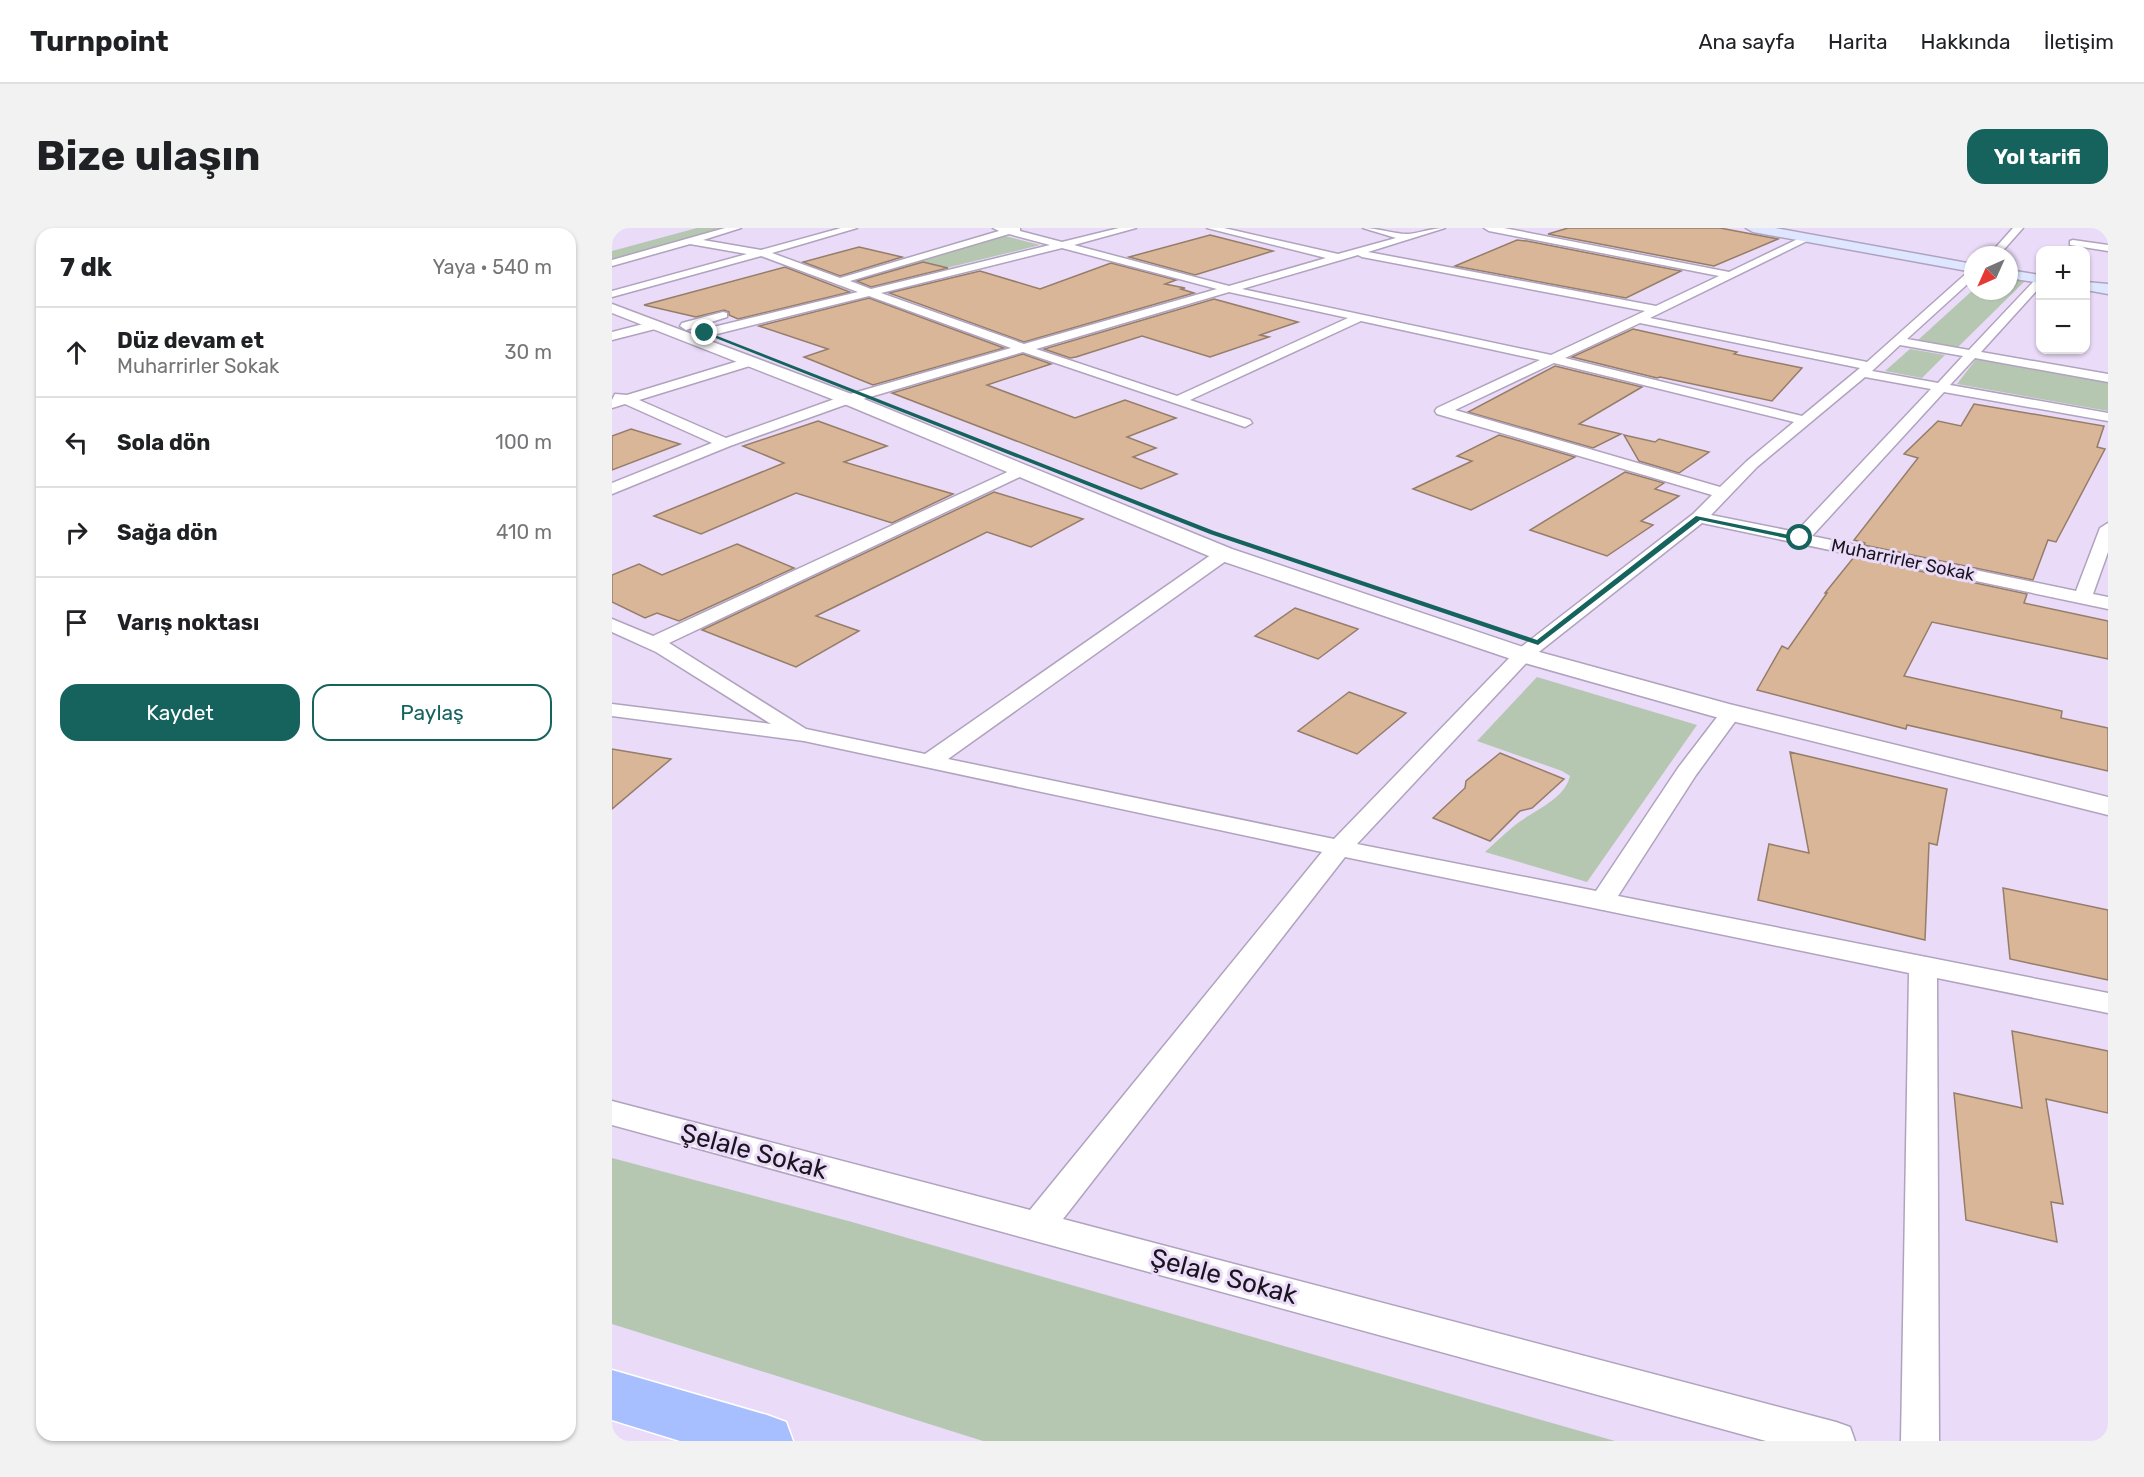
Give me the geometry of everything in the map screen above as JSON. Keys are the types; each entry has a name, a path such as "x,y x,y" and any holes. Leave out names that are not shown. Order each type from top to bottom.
{"highway":[{"path":"612,1395 767,1441"}],"main road":[{"path":"1753,228 1811,231 1964,259"},
{"path":"1811,231 1964,266"},
{"path":"2018,269 2036,272"},
{"path":"2018,276 2036,279"},
{"path":"2090,280 2108,282"},
{"path":"2090,287 2108,289"}],"street":[{"path":"612,263 736,228"},
{"path":"612,296 852,228"},
{"path":"817,288 1003,230 1022,228"},
{"path":"696,329 871,292 1131,228"},
{"path":"1212,228 1339,258"},
{"path":"1368,228 1408,238"},
{"path":"612,489 725,443 855,397 1440,228"},
{"path":"1489,228 1730,275"},
{"path":"2002,246 2018,228"},
{"path":"1003,230 1229,289 1552,359 1805,421"},
{"path":"1723,493 1442,411 1730,275 1811,231"},
{"path":"690,241 762,253 1025,349 1245,423"},
{"path":"2073,243 2108,248"},
{"path":"1357,253 1657,310"},
{"path":"1038,1226 1339,848 1530,649 1699,518 1752,464 1865,370 1964,281"},
{"path":"1800,538 2036,284"},
{"path":"612,296 855,397 1021,471 1224,554 1731,712 2108,806"},
{"path":"612,308 749,362 855,397 1212,533 1530,649 2108,786"},
{"path":"696,329 730,313"},
{"path":"1178,400 1360,317"},
{"path":"1639,319 1939,388 2108,417"},
{"path":"612,336 655,325"},
{"path":"1896,341 2108,378"},
{"path":"619,402 749,362"},
{"path":"612,394 619,402 725,443"},
{"path":"654,643 1021,471"},
{"name":"Muharrirler Sokak","path":"1699,518 2108,603"},
{"path":"2083,598 2108,528"},
{"path":"931,760 1224,554"},
{"path":"612,625 654,643 804,735"},
{"path":"612,710 804,735 1339,848 2108,1003"},
{"path":"1602,901 1686,773 1731,712"},
{"path":"1920,1441 1923,966"},
{"name":"Şelale Sokak","path":"612,1113 1836,1441"}],"green space":[{"path":"697,228 730,228 612,262 612,251"},
{"path":"1005,236 1040,245 869,287 851,280"},
{"path":"2018,280 2025,281 2018,288"},
{"path":"1964,298 1964,300 2006,300 1958,347 1918,340"},
{"path":"1910,349 1945,355 1922,378 1885,371"},
{"path":"1977,358 2108,381 2108,411 1957,384"},
{"path":"1537,677 1697,725 1587,882 1485,852 1514,826 1554,799 1567,784 1570,776 1562,771 1477,741"},
{"path":"612,1158 852,1222 1615,1441 983,1441 612,1324"}],"building":[{"path":"1568,228 1720,228 1778,239 1714,266 1548,234"},
{"path":"1210,235 1273,251 1195,275 1129,257"},
{"path":"1517,240 1681,271 1626,298 1455,266"},
{"path":"859,247 902,257 840,276 803,262"},
{"path":"923,262 948,268 871,287 857,281"},
{"path":"1111,263 1176,280 1165,284 1185,288 1181,289 1194,293 1024,342 889,293 980,271 1040,289"},
{"path":"785,267 850,292 738,319 724,310 696,317 644,305"},
{"path":"869,298 1004,348 873,385 804,357 828,349 759,326"},
{"path":"1214,299 1298,322 1260,335 1269,337 1210,357 1142,336 1070,358 1044,349"},
{"path":"1633,329 1802,368 1772,401 1657,378 1572,357"},
{"path":"1023,354 1051,364 987,385 1075,418 1125,400 1176,418 1127,437 1156,448 1133,457 1177,474 1141,489 892,393"},
{"path":"1555,366 1642,387 1579,424 1621,434 1593,448 1468,412"},
{"path":"1974,404 2104,426 2097,447 2105,449 2056,542 2048,540 2033,580 1864,545 1865,543 1854,540 1918,458 1904,454 1938,421 1961,426"},
{"path":"818,421 887,446 844,462 953,494 892,523 796,493 701,534 654,516 784,463 743,446"},
{"path":"631,429 680,444 612,470 612,436"},
{"path":"1499,435 1575,457 1471,510 1413,489 1472,461 1457,456"},
{"path":"1624,435 1655,442 1659,439 1709,452 1679,473 1639,461"},
{"path":"1625,472 1664,483 1655,489 1679,496 1641,521 1653,525 1607,556 1530,530"},
{"path":"994,492 1083,519 1031,547 987,532 816,616 859,631 796,667 702,630"},
{"path":"737,544 794,568 679,621 657,613 645,618 612,602 612,575 639,564 662,575"},
{"path":"1854,557 2027,594 2024,603 2108,621 2108,659 1932,622 1904,676 2062,711 2061,718 2108,728 2108,771 1907,725 1906,729 1757,690 1782,646 1788,649 1827,593 1825,593"},
{"path":"1295,608 1358,629 1318,659 1255,636"},
{"path":"1349,692 1406,713 1357,754 1298,731"},
{"path":"612,749 671,759 612,809"},
{"path":"1790,752 1947,789 1937,845 1929,843 1925,940 1758,900 1769,844 1809,853"},
{"path":"1500,753 1564,779 1532,808 1520,811 1490,841 1433,818 1465,788 1466,781"},
{"path":"2003,888 2108,910 2108,980 2010,959"},
{"path":"2012,1031 2108,1051 2108,1113 2046,1099 2063,1204 2051,1202 2057,1242 1966,1220 1954,1093 2022,1108"}],"route":[{"path":"705,333 1212,533 1538,643 1699,518 1800,538"}]}
